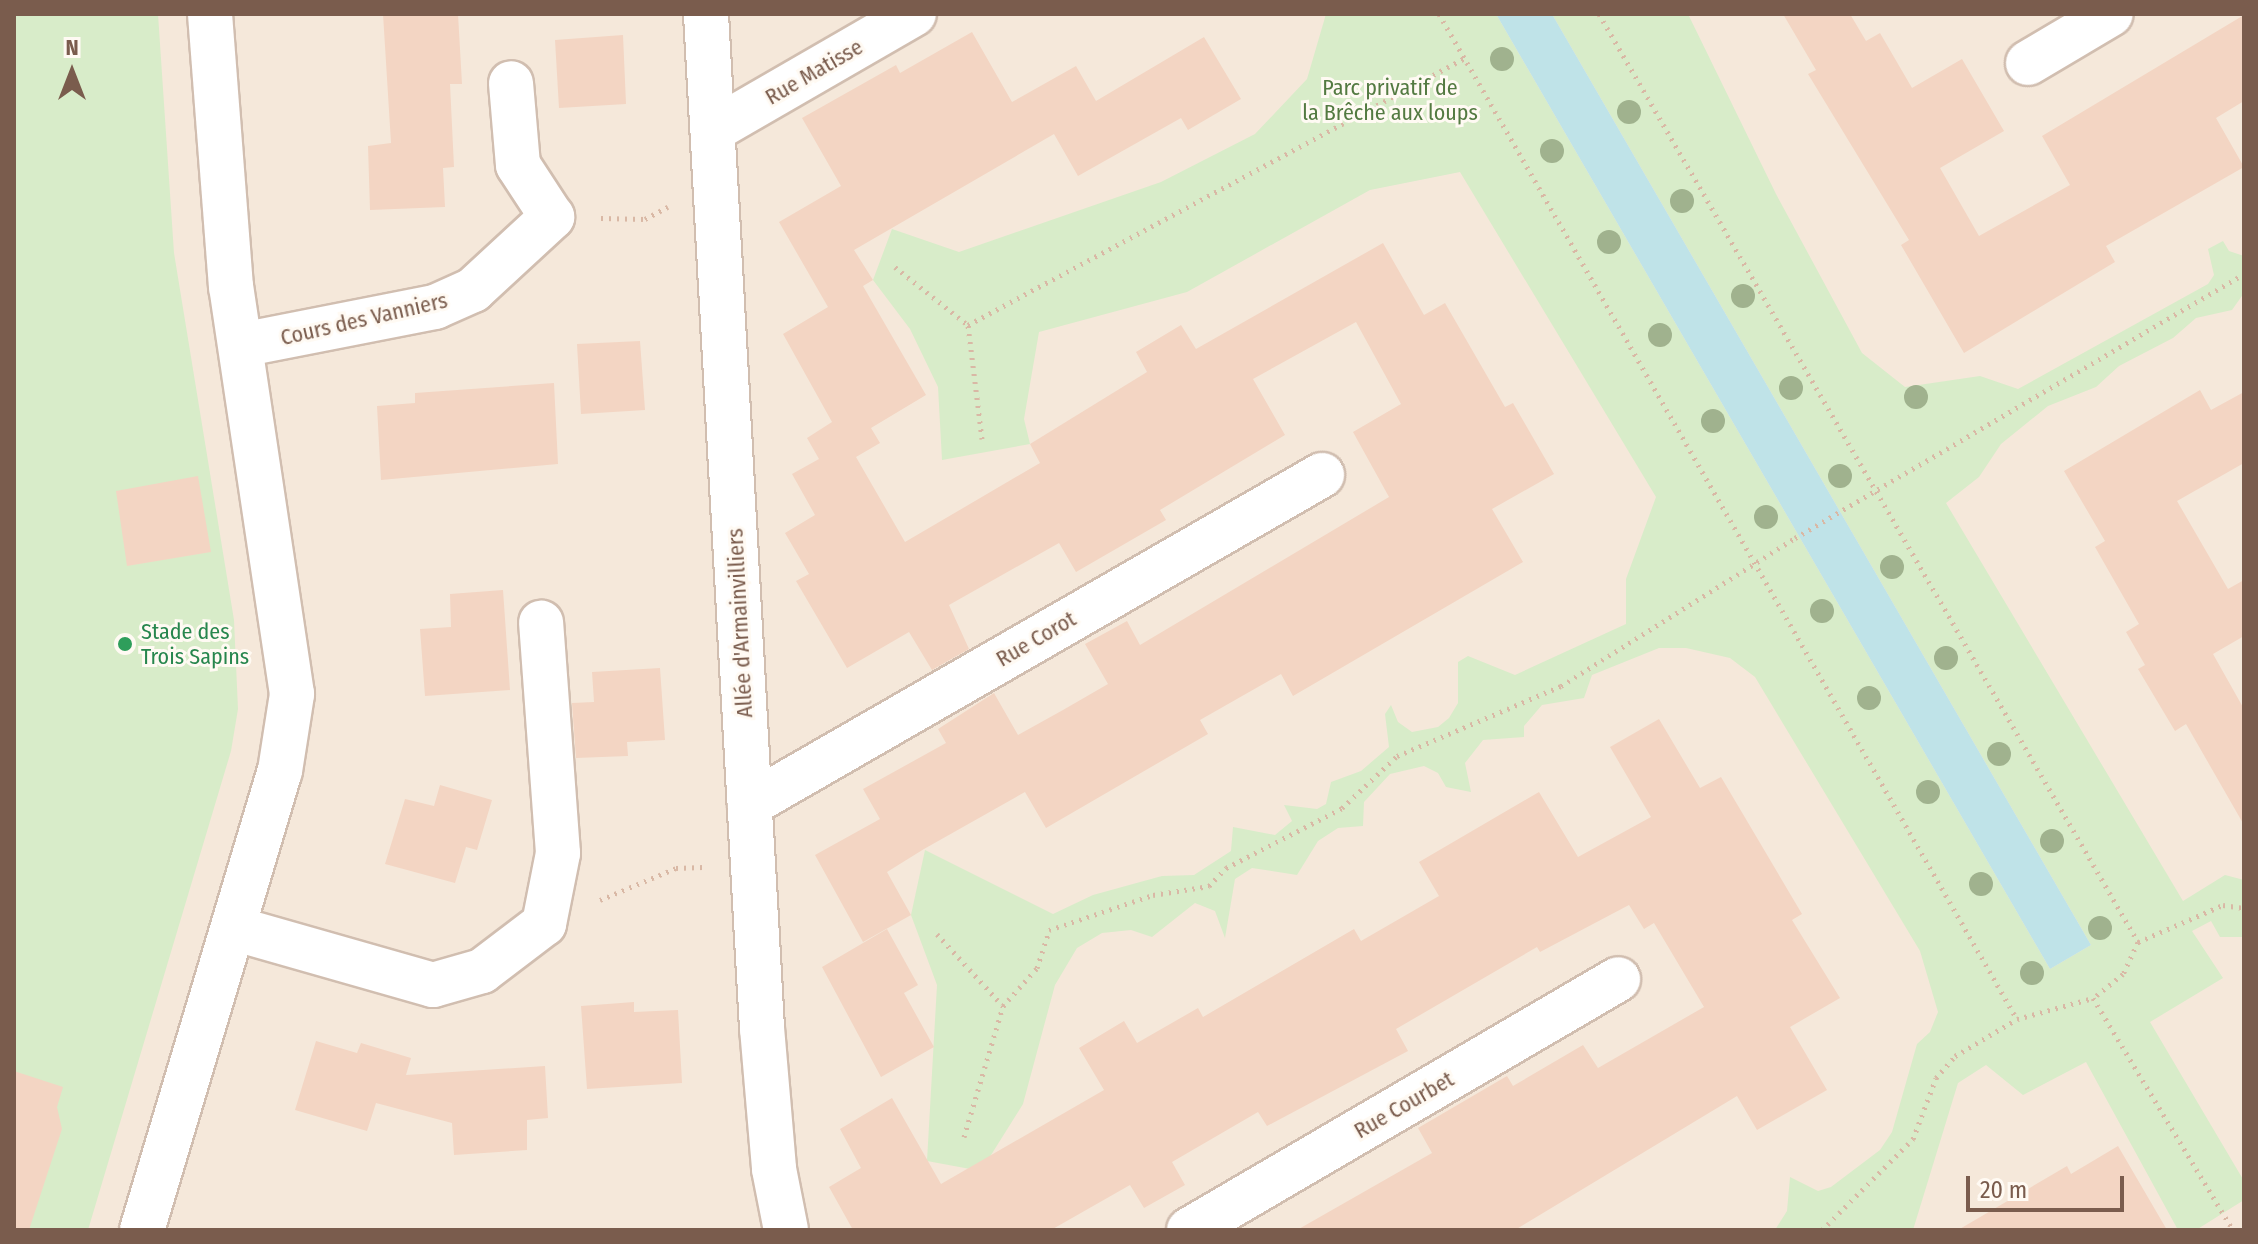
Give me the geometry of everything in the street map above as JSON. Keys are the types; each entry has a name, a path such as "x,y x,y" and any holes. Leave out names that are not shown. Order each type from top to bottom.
{"street":[{"path":"142,1230 280,771 292,694 224,222 210,14"},
{"name":"Allée d'Armainvilliers","path":"706,14 768,1115 786,1230"},
{"name":"Rue Matisse","path":"713,130 914,14"},
{"path":"2028,63 2111,14"},
{"path":"511,83 518,165 552,217"},
{"name":"Cours des Vanniers","path":"241,345 435,307 473,290 552,217"},
{"name":"Rue Corot","path":"750,804 1322,475"},
{"path":"233,928 433,985 482,971 544,924 558,853 541,623"},
{"name":"Rue Courbet","path":"1189,1230 1618,979"}],"path":[{"path":"1439,14 1757,561 2017,1019"},
{"path":"1599,14 1880,490 2138,942"},
{"path":"968,325 1465,58"},
{"path":"552,217 645,219 716,182"},
{"path":"895,267 968,325 982,439"},
{"path":"964,1137 1003,1006 1037,968 1049,930 1153,895 1209,886 1226,868 1342,808 1397,756 1561,686 1795,538 2244,274"},
{"path":"544,924 676,868 754,866"},
{"path":"1822,1230 1913,1139 1936,1078 1955,1056 2017,1019 2093,998 2123,974 2138,942 2223,905 2244,908"},
{"path":"937,934 1003,1006"},
{"path":"2093,998 2233,1230"}],"shaded area":[{"path":"14,14 2244,14 2244,1230 14,1230"}],"green space":[{"name":"Stade des Trois Sapins","path":"14,14 158,14 174,253 234,620 238,709 231,751 88,1230 14,1230"},
{"name":"Parc privatif de la Brêche aux loups","path":"1326,14 1496,14 2050,969 2091,945 1552,14 1688,14 1776,194 1862,353 1905,387 1980,376 2018,389 2208,284 2214,275 2208,249 2223,241 2229,251 2244,256 2244,293 2232,310 2196,318 2173,338 2119,366 2096,387 2048,406 2001,444 1979,477 1946,503 2183,901 2225,875 2244,880 2244,937 2220,937 2211,921 2192,931 2223,978 2150,1022 2244,1181 2244,1200 2196,1230 2178,1230 2086,1062 2023,1095 1986,1065 1958,1083 1913,1230 1775,1230 1787,1211 1790,1177 1818,1191 1831,1187 1880,1150 1892,1132 1917,1044 1930,1032 1938,1012 1920,951 1755,677 1730,658 1686,648 1659,648 1592,675 1584,698 1542,705 1524,726 1524,737 1483,740 1465,763 1471,792 1446,787 1438,773 1424,766 1390,774 1364,802 1363,826 1338,828 1318,841 1297,875 1252,868 1235,879 1225,938 1215,911 1195,903 1152,937 1131,930 1102,933 1077,948 1055,985 1023,1104 981,1171 927,1161 937,985 911,915 925,850 1053,914 1093,895 1162,876 1194,875 1231,851 1233,827 1275,835 1292,821 1284,805 1317,809 1326,804 1331,782 1361,771 1389,747 1385,714 1391,705 1398,722 1412,732 1438,727 1449,718 1458,703 1458,662 1468,656 1515,675 1626,624 1626,579 1656,497 1460,172 1370,190 1187,292 1039,332 1024,419 1030,444 942,460 938,387 910,329 873,280 892,229 959,252 1161,182 1255,134 1307,79"}],"water":[{"path":"1496,14 1552,14 2091,945 2050,969"}],"building":[{"path":"383,14 458,14 462,84 450,84 454,167 443,168 445,207 370,210 368,146 391,143"},
{"path":"1783,14 1850,14 1866,41 1880,33 1912,88 1962,59 2004,131 1940,168 1979,236 2070,185 2042,136 2244,15 2244,101 2216,118 2244,167 2106,246 2115,262 1964,353 1901,245 1909,240 1808,74 1816,70"},
{"path":"972,32 1012,102 1076,66 1096,101 1204,37 1241,99 1188,130 1181,118 1078,176 1054,134 854,250 873,280 863,286 926,395 871,428 880,443 856,457 905,542 1040,463 1030,444 1147,372 1136,352 1181,325 1196,349 1383,243 1424,315 1445,303 1505,407 1513,403 1554,474 1492,509 1523,562 1293,696 1281,674 1200,720 1208,734 1046,828 1025,792 924,849 887,872 911,915 863,942 815,855 880,819 863,789 946,743 938,729 994,693 1018,735 1108,684 1085,644 1127,621 1140,645 1389,497 1353,432 1401,404 1356,322 1253,379 1285,435 1160,510 1166,520 1076,572 1059,543 949,605 969,649 932,670 909,632 847,668 796,581 809,574 785,533 815,515 792,474 819,459 807,438 832,422 783,334 828,307 779,222 841,186 802,118 896,65 900,73"},
{"path":"623,35 626,104 559,108 555,40"},
{"path":"640,341 645,410 581,414 577,344"},
{"path":"554,383 558,464 381,480 377,406 415,403 415,393"},
{"path":"2200,390 2211,410 2244,392 2244,463 2177,501 2228,589 2244,580 2244,636 2213,654 2244,709 2244,825 2186,724 2175,731 2138,669 2145,665 2126,632 2139,624 2095,547 2105,541 2064,471"},
{"path":"198,476 211,552 127,566 116,491"},
{"path":"503,590 510,690 425,696 420,629 451,627 450,594"},
{"path":"660,668 665,740 627,742 628,756 576,758 572,703 594,702 592,672"},
{"path":"1659,719 1700,788 1721,777 1802,914 1792,920 1840,998 1790,1027 1827,1090 1757,1130 1737,1096 1515,1230 1297,1230 1432,1153 1418,1128 1507,1076 1513,1086 1583,1045 1598,1068 1704,1007 1654,923 1644,929 1629,905 1540,952 1537,947 1396,1029 1408,1051 1267,1126 1258,1112 1172,1162 1185,1185 1144,1208 1130,1185 1051,1230 853,1230 829,1187 861,1168 840,1129 892,1098 941,1184 1104,1090 1079,1048 1124,1021 1137,1043 1198,1008 1203,1017 1354,929 1361,941 1439,896 1419,862 1539,792 1578,857 1651,817 1610,747"},
{"path":"440,785 492,800 477,850 466,847 455,883 385,864 405,799 434,806"},
{"path":"887,929 918,985 904,993 934,1047 881,1077 822,967"},
{"path":"634,1002 634,1012 678,1010 682,1083 587,1089 581,1006"},
{"path":"316,1041 357,1053 361,1043 411,1058 406,1075 545,1066 548,1118 527,1120 527,1150 454,1155 452,1123 376,1103 367,1131 295,1110"},
{"path":"14,1071 63,1087 57,1107 62,1129 29,1230 14,1230"},
{"path":"2118,1146 2167,1230 1958,1230 2067,1166 2071,1174"}],"place":[{"name":"Stade des Trois Sapins","path":"125,644"}]}
